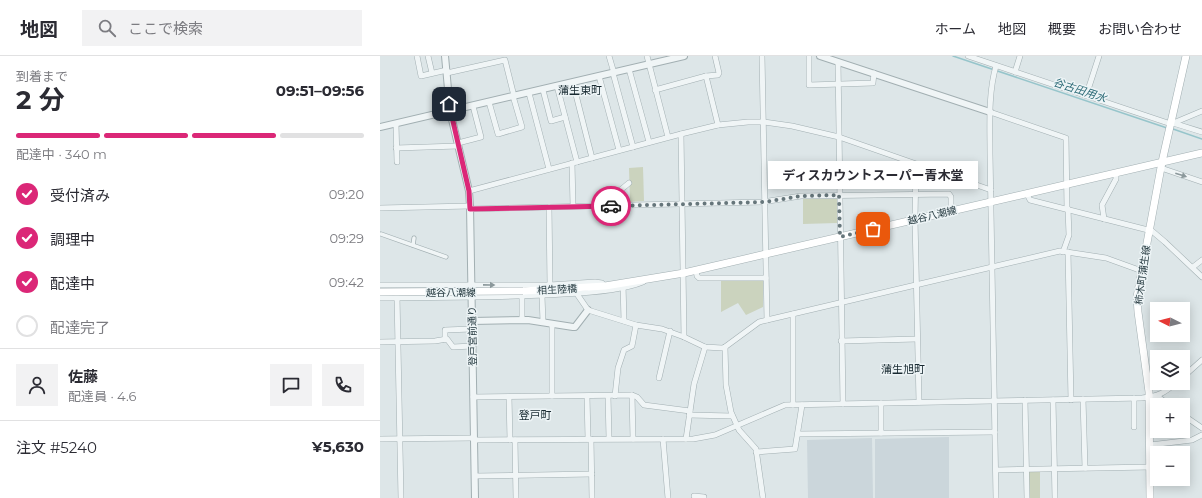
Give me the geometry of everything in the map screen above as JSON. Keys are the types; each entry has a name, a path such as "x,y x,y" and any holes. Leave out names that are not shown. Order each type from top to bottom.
{"main road":[{"name":"柿木町蒲生線","path":"1150,445 1149,397 1137,304 1161,165 1172,123 1186,56"},
{"name":"越谷八潮線","path":"591,287 623,285 684,273 1116,172 1161,165 1202,153"},
{"name":"相生陸橋","path":"522,294 591,287"},
{"name":"越谷八潮線","path":"380,292 522,294"},
{"name":"柿木町蒲生線","path":"1150,486 1150,498"}],"street":[{"path":"416,56 421,76 505,60 522,127 498,134 489,102"},
{"path":"428,56 432,73"},
{"name":"登戸宮前通り","path":"445,56 450,111 469,191 476,498"},
{"path":"609,56 633,147"},
{"path":"647,56 668,137"},
{"path":"380,127 684,56"},
{"path":"655,90 706,76 718,76 719,73 715,56"},
{"path":"762,56 767,320"},
{"path":"808,56 809,85 873,83 874,73"},
{"path":"820,56 1066,138 1066,184 1069,235 1066,252 1070,400"},
{"path":"968,56 980,58 996,66 1202,132"},
{"path":"1015,72 1020,56"},
{"path":"1086,96 1099,56"},
{"path":"838,62 837,84 843,404"},
{"path":"996,66 990,112 996,498"},
{"path":"629,69 649,142"},
{"path":"599,76 619,150"},
{"path":"706,76 718,125"},
{"path":"573,83 592,158"},
{"path":"557,86 575,163 573,206"},
{"path":"543,90 551,121 565,117"},
{"path":"529,93 549,169"},
{"path":"396,148 458,145 481,137 473,106"},
{"path":"1172,123 1202,111"},
{"path":"469,191 668,137 718,125 748,122 764,122 792,126 839,137 991,190"},
{"path":"396,124 397,162"},
{"path":"681,134 684,337"},
{"path":"916,164 915,219 919,402"},
{"path":"1161,165 1202,182"},
{"path":"1104,219 1102,205 1116,179 1116,172"},
{"path":"607,206 606,202 629,183"},
{"path":"380,208 607,206 765,202 801,196 949,194 951,197 952,211"},
{"path":"1027,194 1030,200 1149,230 1158,235 1202,277"},
{"path":"549,207 550,285"},
{"path":"381,234 446,256"},
{"path":"413,245 414,238"},
{"path":"577,294 588,310 636,325 660,328 705,347 722,348 759,322 1060,251 1106,258 1142,271"},
{"path":"1193,267 1202,260"},
{"path":"696,270 699,278 766,278"},
{"path":"380,285 550,285 595,282 602,283 605,286"},
{"path":"397,285 401,498"},
{"path":"380,298 471,297 522,294 542,296 577,294 623,285 624,321"},
{"path":"522,294 522,320"},
{"path":"542,296 543,322"},
{"path":"472,321 522,320 575,327 588,310"},
{"path":"793,314 793,405"},
{"path":"552,324 552,396"},
{"path":"615,396 618,368 624,350 632,346 636,325"},
{"path":"445,340 445,330 472,329"},
{"path":"659,378 670,332"},
{"path":"380,342 435,341 447,339 453,346 472,346"},
{"path":"841,341 917,340"},
{"path":"686,439 694,384 705,347"},
{"path":"725,347 726,385 732,416 736,426 756,449 763,498"},
{"path":"1190,371 1202,360"},
{"path":"380,439 686,439 715,435 785,405 1134,398 1157,396 1168,390"},
{"path":"474,397 632,395 637,397 644,405 690,413 732,416"},
{"path":"632,395 633,438"},
{"path":"587,396 592,498"},
{"path":"608,396 609,438"},
{"path":"509,397 516,475 516,498"},
{"path":"1134,398 1134,427"},
{"path":"1083,399 1085,468"},
{"path":"1024,400 1027,498"},
{"path":"1054,400 1055,498"},
{"path":"881,403 881,433"},
{"path":"756,452 795,449 802,405"},
{"path":"1190,420 1202,428"},
{"path":"798,434 995,432"},
{"path":"1150,445 1192,440 1202,435"},
{"path":"664,439 668,498"},
{"path":"996,470 1055,468 1150,468"},
{"path":"475,476 592,474"},
{"path":"694,496 704,497"}],"shaded area":[{"path":"949,437 949,498 875,498 875,439"},
{"path":"872,438 873,498 808,498 807,440"}],"green space":[{"path":"643,167 644,201 630,202 629,168"},
{"path":"803,199 837,199 837,223 803,224"},
{"path":"721,280 763,281 763,307 746,315 738,303 721,312"},
{"path":"1029,471 1040,471 1040,498 1028,498"}],"waterway":[{"name":"谷古田用水","path":"953,56 1167,128"},
{"name":"谷古田用水","path":"1173,129 1202,139"}],"way so far":[{"path":"611,206 765,202 801,196 839,195 840,237 873,229"}],"place":[{"name":"ディスカウントスーパー青木堂","path":"873,229"}],"district":[{"name":"蒲生東町","path":"580,90"},
{"name":"蒲生旭町","path":"903,369"},
{"name":"登戸町","path":"535,415"}],"route":[{"path":"449,104 469,191 470,209 611,206"}]}
